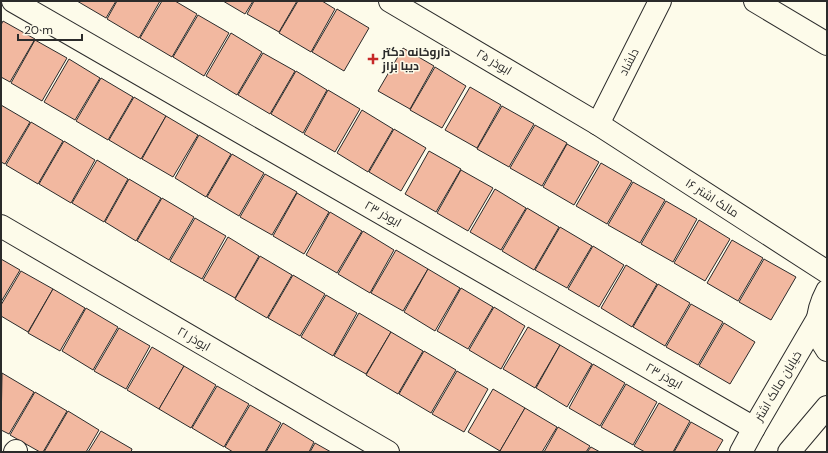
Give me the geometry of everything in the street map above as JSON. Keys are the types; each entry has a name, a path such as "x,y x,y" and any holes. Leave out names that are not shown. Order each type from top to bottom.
{"street":[{"name":"ابوذر ۲۳","path":"13,1 754,428"},
{"name":"ابوذر ۲۵","path":"390,1 598,124"},
{"name":"دلشاد","path":"598,124 660,1"},
{"path":"755,1 827,44"},
{"name":"مالک اشتر ۱۶","path":"598,124 827,272"},
{"name":"ابوذر ۲۱","path":"1,226 388,452"},
{"path":"827,291 820,304 817,320 819,335 827,350"},
{"name":"خیابان مالک اشتر","path":"741,452 817,320"},
{"path":"789,452 827,407"}],"building":[{"path":"77,1 116,1 106,18"},
{"path":"117,1 160,1 139,38 107,19"},
{"path":"162,1 175,1 197,14 172,57 140,38"},
{"path":"223,1 253,1 245,14"},
{"path":"254,1 297,1 279,32 247,14"},
{"path":"298,1 322,1 335,9 311,52 279,33"},
{"path":"337,9 369,28 344,71 312,52"},
{"path":"198,15 229,33 204,76 173,57"},
{"path":"3,21 35,39 10,82 1,77 1,25"},
{"path":"231,33 262,52 237,95 206,76"},
{"path":"35,40 67,58 42,101 11,83"},
{"path":"403,48 434,66 410,109 378,91"},
{"path":"263,53 295,71 270,114 238,95"},
{"path":"69,59 100,78 75,120 44,102"},
{"path":"435,67 466,86 442,128 410,110"},
{"path":"296,71 327,90 303,133 271,114"},
{"path":"101,78 133,97 108,140 76,121"},
{"path":"470,87 501,105 477,148 445,130"},
{"path":"328,90 360,109 335,152 304,134"},
{"path":"134,97 166,116 141,159 109,140"},
{"path":"1,105 30,122 5,164 1,162"},
{"path":"502,106 534,124 509,167 477,149"},
{"path":"362,110 393,129 368,172 337,153"},
{"path":"166,116 198,135 173,177 142,159"},
{"path":"31,122 63,141 38,184 6,165"},
{"path":"535,125 567,143 542,186 510,168"},
{"path":"394,129 426,148 401,191 369,172"},
{"path":"199,135 231,154 206,197 175,178"},
{"path":"64,141 95,160 71,203 39,184"},
{"path":"567,144 599,162 574,205 543,187"},
{"path":"429,151 461,169 436,212 405,194"},
{"path":"232,154 264,173 239,216 207,197"},
{"path":"97,160 128,179 104,222 72,203"},
{"path":"601,163 632,181 607,224 576,206"},
{"path":"461,170 493,188 468,231 437,213"},
{"path":"265,174 297,192 272,235 240,217"},
{"path":"129,179 161,198 136,241 105,222"},
{"path":"633,182 665,200 640,243 608,225"},
{"path":"495,189 526,208 501,250 470,232"},
{"path":"297,193 329,212 304,254 273,236"},
{"path":"162,198 194,217 169,260 137,241"},
{"path":"666,201 697,219 673,262 641,244"},
{"path":"527,208 559,227 534,270 502,251"},
{"path":"330,212 362,231 337,273 306,255"},
{"path":"195,218 226,236 202,279 170,261"},
{"path":"699,220 730,239 705,281 674,263"},
{"path":"560,227 592,246 567,288 535,270"},
{"path":"363,231 394,250 370,293 338,274"},
{"path":"228,237 259,256 235,298 203,280"},
{"path":"732,240 763,258 738,301 707,283"},
{"path":"593,246 624,265 599,307 568,289"},
{"path":"396,250 428,269 403,311 371,293"},
{"path":"260,256 292,275 267,318 235,299"},
{"path":"1,259 20,270 1,302"},
{"path":"764,259 796,277 771,320 739,302"},
{"path":"626,265 657,284 632,327 601,308"},
{"path":"428,269 460,288 435,331 404,312"},
{"path":"21,271 53,289 28,332 1,316 1,305"},
{"path":"293,275 325,294 300,336 268,318"},
{"path":"658,284 690,303 665,346 633,327"},
{"path":"461,288 493,307 468,349 437,331"},
{"path":"53,289 85,308 60,351 28,333"},
{"path":"326,295 357,313 333,356 301,337"},
{"path":"691,304 723,322 698,365 666,347"},
{"path":"494,307 525,326 501,369 469,350"},
{"path":"86,308 118,327 93,370 62,351"},
{"path":"359,313 391,332 366,374 334,356"},
{"path":"724,323 755,342 730,384 699,366"},
{"path":"528,327 560,345 535,388 503,369"},
{"path":"119,328 150,346 126,389 94,371"},
{"path":"391,332 423,351 398,394 366,375"},
{"path":"560,345 592,364 567,407 536,388"},
{"path":"152,347 184,366 159,409 127,390"},
{"path":"424,351 456,370 431,413 399,394"},
{"path":"593,364 625,383 600,426 569,408"},
{"path":"184,366 216,385 191,428 159,409"},
{"path":"457,371 488,389 464,432 432,414"},
{"path":"2,373 34,392 9,434 1,430"},
{"path":"626,384 657,402 633,445 601,427"},
{"path":"217,386 249,404 224,447 192,428"},
{"path":"493,389 525,408 500,451 468,432"},
{"path":"35,392 67,411 43,452 40,452 10,435"},
{"path":"659,403 690,421 673,452 645,452 634,446"},
{"path":"250,405 281,423 265,452 233,452 225,447"},
{"path":"525,408 557,427 542,452 500,451"},
{"path":"68,411 99,430 86,452 44,452"},
{"path":"691,422 723,440 716,452 674,452"},
{"path":"283,423 314,442 309,452 266,452"},
{"path":"558,427 590,446 586,452 544,452"},
{"path":"101,431 132,449 131,452 88,452"},
{"path":"315,443 331,452 310,452"},
{"path":"591,447 600,452 587,452"}],"place":[{"name":"داروخانه دکتر دیبا بزاز","path":"373,59"}]}
